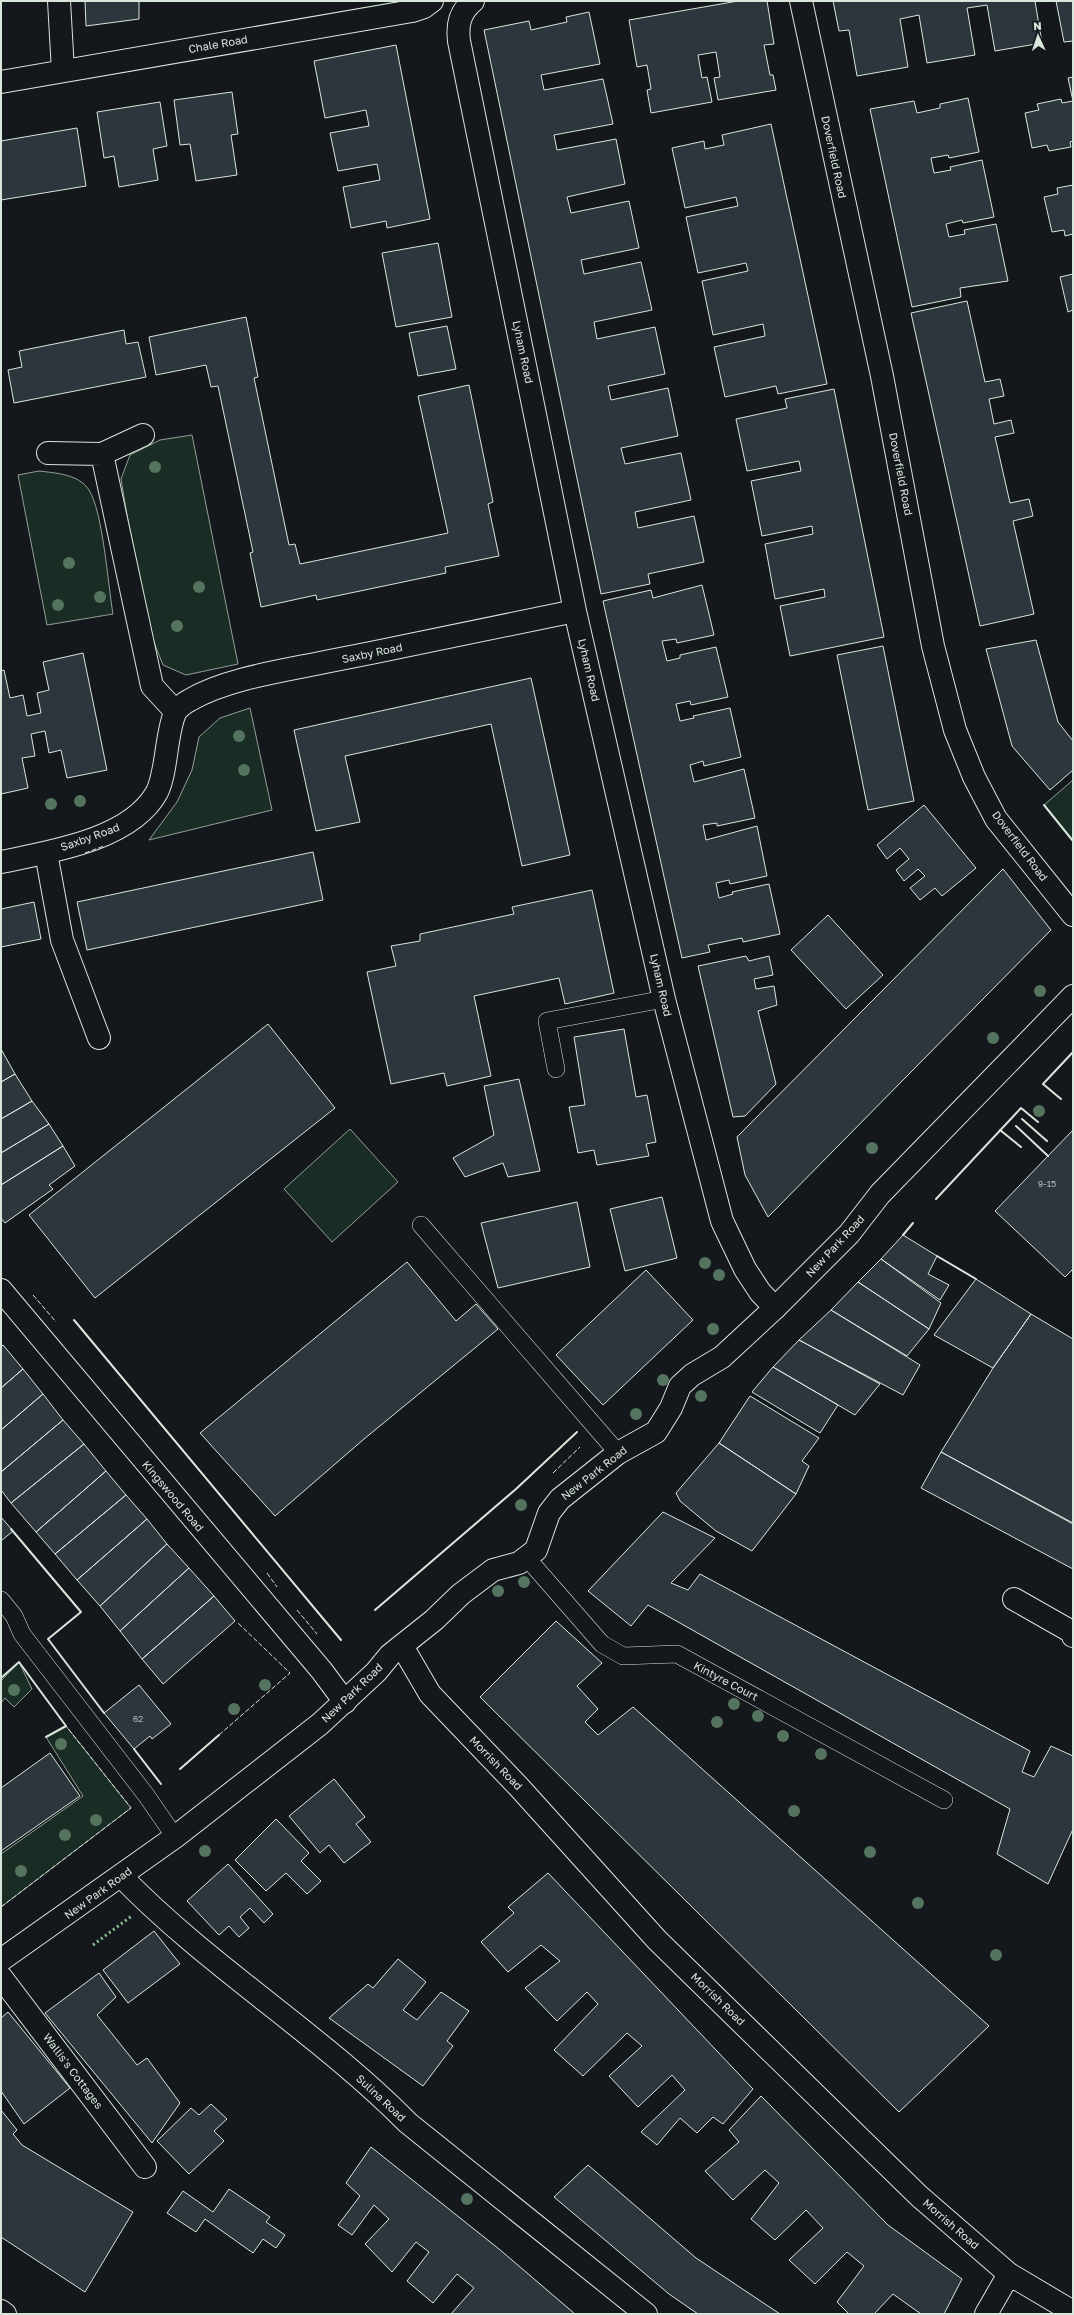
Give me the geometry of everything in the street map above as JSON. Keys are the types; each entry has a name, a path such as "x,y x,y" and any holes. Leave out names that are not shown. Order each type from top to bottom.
{"main road":[{"path":"59,1 63,71"},
{"name":"Chale Road","path":"1,82 412,11 424,7 432,1"},
{"name":"Doverfield Road","path":"801,1 882,376 933,646 955,730 974,778 996,819 1073,915"},
{"name":"Lyham Road","path":"468,7 459,20 459,41 575,611 664,999 722,1221 745,1269 760,1292 775,1308"},
{"path":"48,453 102,454 143,435"},
{"path":"102,454 152,686 175,711"},
{"name":"Saxby Road","path":"1,862 46,853 102,835 121,827 138,815 157,791 175,711 190,700 220,687 285,671 575,611"},
{"name":"Saxby Road","path":"46,853 62,940 99,1038"},
{"name":"New Park Road","path":"1,1960 175,1837 345,1702 390,1655 483,1577 493,1570 527,1558 536,1550 549,1513 560,1498 618,1452 656,1432 670,1408 680,1386 692,1375 722,1357 775,1308 849,1234 880,1194 1073,996"},
{"name":"Kingswood Road","path":"1,1290 317,1665 345,1702"},
{"path":"1014,1599 1072,1632 1073,1636"},
{"name":"Morrish Road","path":"402,1646 430,1694 518,1786 657,1940 919,2196 1009,2274 1073,2312"},
{"name":"Sulina Road","path":"121,1876 141,1897 249,1988 373,2088 408,2123 646,2314"},
{"name":"Wallis's Cottages","path":"1,1977 145,2167"},
{"path":"986,2314 1009,2274"},
{"path":"1,2311 5,2314"}],"lane":[{"path":"556,1069 547,1021 664,999"},
{"path":"422,1225 618,1452"},
{"name":"Kintyre Court","path":"527,1558 602,1644 623,1656 677,1654 944,1800"},
{"path":"1,1600 14,1616 22,1634 146,1795 175,1837"}],"green space":[{"path":"192,435 238,664 186,675 163,665 153,640 121,479 130,455 160,440"},
{"path":"39,471 73,477 85,485 89,490 94,500 98,515 113,614 47,625 18,475"},
{"path":"250,708 272,810 149,840 177,802 192,770 199,737 220,718"},
{"path":"1073,780 1073,841 1044,805"},
{"path":"350,1129 398,1182 332,1242 284,1189"},
{"path":"19,1662 32,1689 14,1707 5,1698 1,1703 1,1681"},
{"path":"66,1726 131,1808 1,1907 1,1854 83,1796 46,1737"}],"building":[{"path":"85,1 139,1 139,19 86,26"},
{"path":"738,1 767,1 774,44 764,45 770,75 773,75 776,90 718,100 714,78 720,77 716,52 698,55 702,78 707,77 712,102 651,113 647,90 651,89 647,65 637,67 629,20"},
{"path":"833,1 1035,1 1042,43 995,51 987,5 967,8 975,55 927,63 919,15 900,19 908,67 857,76 849,30 839,31"},
{"path":"1056,1 1073,1 1073,41 1064,42"},
{"path":"589,12 600,64 541,75 544,90 603,79 613,124 554,135 557,150 616,139 625,184 567,197 571,213 629,201 639,248 581,260 584,274 641,262 652,310 594,322 597,339 655,327 665,374 608,386 611,400 668,388 678,436 621,448 625,464 681,453 691,500 635,512 638,528 694,516 704,562 648,574 650,584 601,594 484,30 529,21 531,30 567,22 566,17"},
{"path":"396,45 430,219 387,228 386,221 351,228 343,187 380,180 377,164 338,171 330,133 369,126 366,110 325,118 314,61"},
{"path":"1073,77 1073,101 1068,78"},
{"path":"232,92 238,134 231,135 237,175 196,181 190,144 180,145 174,100"},
{"path":"968,98 979,152 949,158 948,155 931,158 934,173 951,170 950,167 982,160 994,217 963,223 962,220 946,224 949,237 965,234 964,230 996,224 1008,281 960,288 961,297 912,307 870,109 914,101 917,113 940,108 940,104"},
{"path":"1061,99 1062,103 1073,101 1073,141 1070,142 1071,147 1049,151 1047,145 1032,148 1025,113 1039,110 1037,104"},
{"path":"160,102 167,146 153,149 158,180 119,187 114,156 104,158 97,112"},
{"path":"771,124 827,384 778,394 776,386 725,397 714,347 765,336 763,324 713,335 702,281 748,271 746,263 698,273 686,217 738,206 736,197 685,208 672,148 704,141 705,149 724,145 722,135"},
{"path":"77,128 86,186 1,200 1,141"},
{"path":"1073,185 1073,234 1065,236 1064,230 1052,232 1044,197 1058,194 1057,188"},
{"path":"438,243 452,317 396,327 382,253"},
{"path":"1073,274 1073,310 1068,312 1060,277"},
{"path":"967,301 985,382 1000,379 1004,396 989,399 994,424 1011,420 1014,433 995,437 1010,503 1029,499 1033,516 1013,521 1034,614 980,626 911,313"},
{"path":"246,317 258,377 254,378 289,545 295,544 300,564 448,533 418,396 469,385 493,502 488,504 499,556 445,567 446,573 317,600 316,595 261,607 250,553 253,552 218,386 211,387 206,365 156,375 149,337"},
{"path":"447,326 456,369 418,376 409,333"},
{"path":"124,330 126,344 138,342 146,377 14,403 8,370 22,367 19,351"},
{"path":"834,389 884,637 790,656 780,606 825,597 824,589 775,599 765,544 813,534 812,526 762,536 751,481 801,471 799,461 747,471 736,419 787,408 785,399"},
{"path":"702,585 714,635 677,643 676,639 662,641 667,661 680,658 680,655 716,647 728,697 691,705 690,701 676,704 680,721 694,718 693,716 730,708 741,757 704,766 703,761 690,765 694,782 744,769 755,818 717,826 717,823 703,825 706,840 757,826 767,876 730,884 729,880 716,883 719,898 733,894 732,892 769,884 780,934 743,942 742,938 708,945 710,952 682,958 603,601 651,590 653,598"},
{"path":"1036,640 1058,722 1073,741 1073,770 1050,790 1012,746 986,649"},
{"path":"883,646 914,801 868,810 837,655"},
{"path":"83,653 107,770 67,778 61,750 49,753 45,731 31,734 35,756 22,758 28,788 1,794 1,671 4,670 10,698 23,695 27,716 41,713 37,693 49,690 43,662"},
{"path":"531,678 570,855 522,866 491,724 345,756 360,822 316,831 294,730"},
{"path":"924,805 976,868 942,896 935,888 920,900 910,888 925,876 918,869 904,881 896,870 909,859 900,848 887,859 877,845"},
{"path":"313,852 323,900 87,950 77,902"},
{"path":"1003,869 1051,930 768,1217 745,1175 737,1137"},
{"path":"592,890 614,993 565,1004 559,978 474,996 491,1076 447,1086 444,1073 391,1084 367,972 396,966 391,946 420,941 420,934 514,914 512,907"},
{"path":"34,902 41,939 1,947 1,909"},
{"path":"828,915 883,975 846,1009 791,950"},
{"path":"746,956 749,961 769,956 773,975 754,979 756,989 774,986 777,1005 758,1011 776,1084 745,1116 733,1117 698,966"},
{"path":"268,1024 335,1108 95,1298 29,1215"},
{"path":"624,1029 636,1097 647,1095 656,1142 646,1144 649,1156 597,1165 594,1150 578,1153 569,1107 585,1105 574,1037"},
{"path":"1,1049 15,1074 1,1082"},
{"path":"15,1074 32,1101 1,1119 1,1082"},
{"path":"519,1079 540,1171 508,1177 503,1163 465,1177 453,1158 494,1135 484,1086"},
{"path":"32,1101 49,1124 1,1153 1,1119"},
{"path":"49,1124 63,1146 1,1185 1,1153"},
{"path":"1073,1130 1073,1269 1065,1277 995,1211"},
{"path":"63,1146 75,1166 49,1185 53,1189 5,1223 1,1218 1,1185"},
{"path":"662,1197 677,1258 625,1271 610,1209"},
{"path":"577,1202 590,1267 498,1288 481,1223"},
{"path":"903,1235 937,1256 928,1274 949,1285 940,1300 881,1259"},
{"path":"881,1259 941,1303 929,1329 858,1282"},
{"path":"407,1262 456,1321 476,1304 498,1329 364,1439 275,1516 200,1433"},
{"path":"646,1270 693,1320 603,1405 556,1355"},
{"path":"976,1279 1031,1314 993,1368 934,1335"},
{"path":"858,1282 929,1329 907,1356 831,1310"},
{"path":"831,1310 920,1365 903,1395 799,1340"},
{"path":"1031,1314 1073,1339 1073,1523 941,1452 993,1368"},
{"path":"799,1340 880,1384 855,1415 773,1367"},
{"path":"3,1345 23,1369 1,1388 1,1347"},
{"path":"773,1367 838,1405 820,1433 752,1392"},
{"path":"23,1369 43,1394 1,1430 1,1388"},
{"path":"43,1394 63,1420 1,1472 1,1430"},
{"path":"750,1396 819,1438 802,1461 809,1466 796,1494 719,1443"},
{"path":"63,1420 84,1444 11,1503 1,1490 1,1472"},
{"path":"719,1443 796,1494 752,1551 716,1531 680,1501 676,1493"},
{"path":"84,1444 106,1471 36,1532 11,1503"},
{"path":"941,1452 1073,1524 1073,1569 921,1488"},
{"path":"106,1471 126,1495 55,1554 36,1532"},
{"path":"126,1495 147,1519 77,1580 55,1554"},
{"path":"663,1512 715,1538 671,1583 688,1590 700,1574 1030,1751 1022,1772 1034,1777 1051,1746 1073,1756 1073,1829 1048,1884 997,1854 1010,1809 648,1605 631,1626 588,1591"},
{"path":"1,1517 13,1531 1,1541"},
{"path":"147,1519 167,1544 100,1606 77,1580"},
{"path":"167,1544 189,1568 120,1631 100,1606"},
{"path":"189,1568 214,1596 142,1659 120,1631"},
{"path":"214,1596 235,1621 163,1684 142,1659"},
{"path":"556,1621 602,1663 577,1686 598,1709 585,1722 598,1735 633,1707 989,2026 899,2112 480,1697"},
{"path":"139,1685 171,1724 152,1739 150,1736 134,1749 104,1713"},
{"path":"50,1753 80,1796 1,1851 1,1788"},
{"path":"334,1779 365,1817 356,1824 371,1842 344,1863 329,1845 320,1853 289,1816"},
{"path":"276,1819 309,1853 301,1861 321,1881 307,1894 286,1873 266,1891 235,1860"},
{"path":"228,1864 273,1914 264,1923 250,1908 240,1917 249,1928 239,1937 229,1926 219,1935 187,1901"},
{"path":"548,1873 753,2089 723,2124 713,2117 697,2133 680,2118 657,2145 641,2132 685,2090 672,2075 638,2107 609,2076 642,2046 627,2033 583,2076 554,2050 598,2004 587,1992 557,2021 525,1988 560,1961 541,1945 508,1972 481,1942 514,1913 508,1907"},
{"path":"154,1931 180,1964 128,2003 103,1970"},
{"path":"398,1959 426,1982 403,2010 417,2020 441,1992 469,2011 447,2041 453,2046 423,2086 329,2018 368,1984 373,1988"},
{"path":"99,1973 116,1997 97,2015 137,2065 147,2058 180,2103 152,2143 45,2013"},
{"path":"8,2012 70,2088 24,2124 1,2091 1,2018"},
{"path":"761,2096 888,2225 962,2279 944,2314 921,2314 893,2294 874,2314 849,2314 837,2302 864,2266 847,2252 815,2284 789,2260 823,2228 806,2210 775,2240 751,2219 779,2183 765,2170 733,2200 705,2171 739,2142 729,2130"},
{"path":"211,2104 227,2119 214,2131 224,2141 189,2174 157,2141 191,2108 199,2115"},
{"path":"1,2110 17,2130 13,2134 22,2145 133,2212 85,2292 1,2237"},
{"path":"371,2147 499,2249 575,2314 451,2314 474,2288 457,2274 433,2303 407,2281 429,2252 416,2242 392,2272 365,2244 389,2219 374,2205 352,2235 338,2225 360,2196 346,2183"},
{"path":"588,2165 696,2258 780,2314 698,2314 669,2294 554,2197"},
{"path":"229,2189 270,2217 266,2222 285,2235 276,2248 263,2239 253,2253 205,2219 196,2232 167,2213 183,2191 213,2212"}],"hedge":[{"path":"93,1945 133,1915"}],"fence":[{"path":"85,853 104,846"},
{"path":"33,1295 56,1322"},
{"path":"553,1473 580,1447"},
{"path":"267,1573 277,1587"},
{"path":"297,1610 317,1634"},
{"path":"219,1735 290,1673 238,1623"},
{"path":"1,1907 131,1808 66,1726"}],"wall":[{"path":"1044,805 1073,841"},
{"path":"1061,1099 1043,1084 1073,1052"},
{"path":"936,1199 1021,1108 1038,1122"},
{"path":"1022,1119 1047,1141"},
{"path":"1016,1126 1048,1156"},
{"path":"1000,1130 1021,1147"},
{"path":"903,1235 913,1223"},
{"path":"937,1256 976,1279"},
{"path":"74,1320 341,1640"},
{"path":"375,1610 516,1489 577,1432"},
{"path":"11,1529 81,1612 48,1639 104,1713"},
{"path":"1,1678 19,1662 66,1726 46,1737"},
{"path":"180,1769 219,1735"},
{"path":"134,1749 161,1784"}]}
